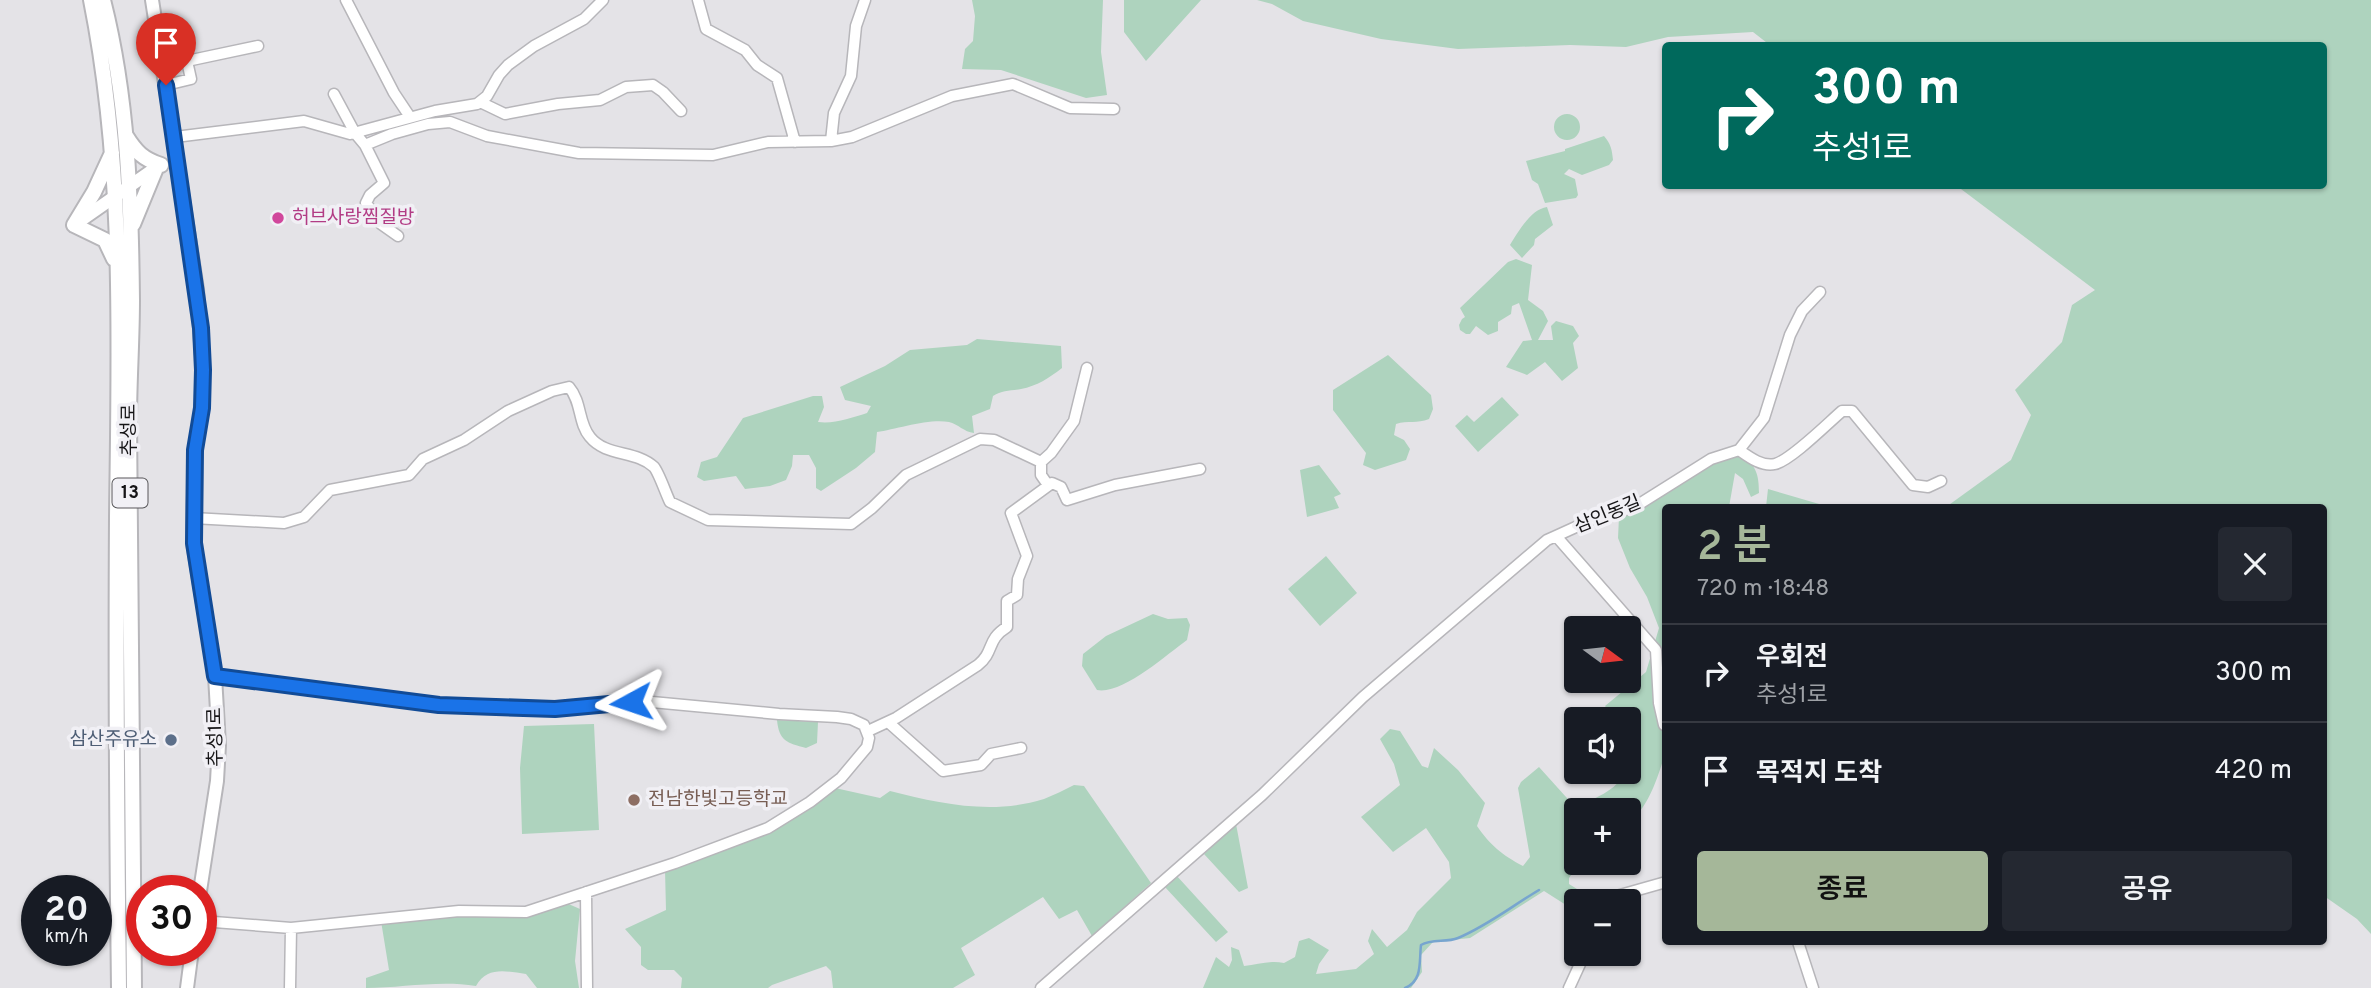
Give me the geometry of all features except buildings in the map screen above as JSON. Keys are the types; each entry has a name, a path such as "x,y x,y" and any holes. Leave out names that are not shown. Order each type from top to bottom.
{"main road":[{"name":"추성로","path":"91,0 101,50 113,151 130,232 134,988"},
{"name":"추성로","path":"103,0 114,41 125,134 117,267 119,354 116,700 119,988"},
{"path":"125,134 136,153 158,166 130,232"},
{"path":"113,151 94,192 74,225 105,240 117,267"}],"street":[{"name":"추성1로","path":"152,0 197,289 203,370 202,408 195,450 193,518 195,555 215,676 219,745 217,781 202,875"},
{"path":"346,0 394,93 410,117"},
{"path":"175,137 304,121 350,134 410,117 481,102 509,65 534,46 584,19 603,0"},
{"path":"698,0 706,29 745,50 758,65 777,78 795,142"},
{"path":"831,141 834,113 849,85 854,63 856,26 865,0"},
{"path":"166,85 191,79 187,61 258,46"},
{"path":"481,102 505,114 558,104 600,100 626,87 653,85 681,111"},
{"path":"365,145 392,134 443,122 457,123 499,138 593,154 713,155 768,142 831,141 852,137 952,96 1008,85 1026,88 1070,108 1114,109"},
{"path":"334,94 384,183 370,195 366,203 381,224 398,236"},
{"path":"74,225 176,154"},
{"path":"1820,292 1802,310 1790,335 1764,418 1739,450 1757,462 1774,465 1790,457 1842,411 1852,411 1913,485 1928,487 1941,481"},
{"path":"1048,485 1041,475 1041,462 1051,453 1074,421 1087,368"},
{"path":"193,518 252,519 284,523 304,517 330,490 409,475 423,459 464,440 508,411 552,391 569,387 576,396 588,436 599,446 637,458 654,468 670,502 708,520 850,524 872,508 906,475 980,439 994,440 1041,462"},
{"name":"삼인동길","path":"1662,717 1656,650 1556,536 1600,516 1633,508 1711,459 1739,450"},
{"path":"868,731 888,722 985,659 995,635 1007,627 1007,601 1017,595 1018,579 1027,556 1011,513 1048,485 1056,483 1067,500 1115,485 1200,469"},
{"path":"1041,988 1260,797 1363,697 1547,540 1556,536"},
{"path":"215,676 439,705 555,709 631,702 681,704 844,718 859,722 868,731 867,747 841,778 810,802 768,828 675,863 526,912 459,911 291,928 217,922"},
{"path":"888,722 943,771 981,765 991,754 1021,748"},
{"path":"1641,889 1662,883"},
{"path":"586,892 587,988"},
{"path":"290,988 291,928"},
{"path":"1799,945 1813,988"},
{"path":"187,988 190,966"},
{"path":"1569,988 1579,966"}],"green space":[{"path":"972,0 1103,0 1101,52 1107,95 1086,98 1001,70 962,69 965,49 973,41 975,16"},
{"path":"1124,0 1201,0 1146,61 1124,32"},
{"path":"1257,0 2371,0 2371,934 2357,919 2327,898 2327,504 1950,504 2011,460 2031,415 2015,390 2062,342 2072,305 2095,290 1961,189 2327,189 2327,42 1766,42 1753,32 1668,37 1626,47 1570,45 1458,49 1381,39 1303,21 1272,4"},
{"path":"1567,114 1576,118 1580,127 1576,136 1567,140 1558,136 1554,127 1558,118"},
{"path":"1604,136 1612,153 1613,160 1609,165 1582,175 1569,169 1564,174 1575,179 1578,195 1576,198 1545,203 1538,184 1532,180 1526,161 1565,151"},
{"path":"1547,207 1553,225 1535,239 1534,245 1522,258 1510,245 1530,216"},
{"path":"1516,259 1532,265 1528,300 1543,311 1548,321 1538,340 1553,340 1551,326 1556,321 1573,326 1579,336 1573,343 1578,368 1562,381 1545,362 1527,375 1506,367 1523,341 1532,340 1519,303 1512,306 1511,314 1498,322 1498,331 1488,335 1476,326 1470,334 1460,330 1459,325 1465,317 1460,308 1508,262"},
{"path":"977,339 1061,346 1062,368 1032,386 993,396 990,409 972,416 974,433 941,421 877,432 875,452 821,491 816,488 816,468 809,455 793,455 786,480 770,486 745,489 736,476 704,481 697,477 701,462 717,457 743,418 813,396 822,396 824,407 818,422 849,419 867,413 871,406 845,400 840,387 885,366 910,350 967,345"},
{"path":"1388,355 1431,395 1433,409 1429,419 1396,424 1394,435 1404,440 1410,449 1406,460 1375,470 1363,465 1366,453 1333,410 1333,390"},
{"path":"1502,397 1519,415 1478,452 1455,426 1467,415 1474,422"},
{"path":"1741,455 1756,471 1759,493 1751,497 1743,479 1735,473 1730,504 1662,504 1662,763 1641,810 1641,798 1595,798 1616,784 1641,784 1641,707 1605,706 1621,693 1642,693 1642,675 1646,672 1659,628 1618,538 1619,517 1632,513 1713,463"},
{"path":"1319,465 1341,494 1334,497 1339,508 1307,517 1300,470"},
{"path":"1768,489 1819,504 1766,504"},
{"path":"1326,556 1357,593 1320,626 1288,589"},
{"path":"1153,614 1168,619 1187,618 1190,625 1187,640 1131,680 1107,690 1097,690 1082,666 1083,654 1106,636"},
{"path":"777,720 818,722 817,743 806,748 785,740"},
{"path":"594,724 599,830 522,834 520,768 524,726"},
{"path":"1390,729 1400,731 1422,766 1428,768 1434,748 1458,770 1485,803 1477,826 1497,849 1523,866 1530,857 1518,788 1521,782 1539,767 1567,798 1564,798 1564,875 1571,875 1569,884 1577,889 1564,889 1564,904 1544,891 1470,938 1433,942 1421,955 1422,972 1411,988 1203,988 1216,957 1229,967 1232,960 1231,947 1239,950 1244,966 1268,962 1284,963 1295,957 1299,941 1309,938 1329,950 1319,964 1316,974 1356,969 1374,954 1368,941 1372,929 1387,947 1407,930 1417,912 1451,878 1449,862 1426,828 1393,852 1361,817 1400,785 1394,764 1380,739"},
{"path":"1074,785 1084,786 1151,883 1092,936 1077,910 1059,919 1043,897 961,948 975,975 953,988 833,988 831,971 826,966 768,988 681,988 682,978 674,970 648,970 641,965 641,947 625,929 666,910 665,870 747,840 835,788 880,798 890,791 928,800 986,807 1025,804 1044,799"},
{"path":"1236,824 1248,888 1239,892 1204,854"},
{"path":"1176,875 1228,932 1216,942 1164,886"},
{"path":"564,902 580,909 575,961 579,988 537,988 526,974 498,971 486,975 476,986 434,984 366,988 366,978 389,970 381,921 457,914 512,916"}],"waterway":[{"path":"1405,988 1411,985 1417,976 1421,945 1469,933 1539,890"}],"place":[{"name":"허브사랑찜질방","path":"278,218"},
{"name":"삼산주유소","path":"171,740"},
{"name":"전남한빛고등학교","path":"634,800"}],"route":[{"path":"166,85 201,328 202,408 195,450 194,543 215,676 471,707 555,709 631,702"}]}
